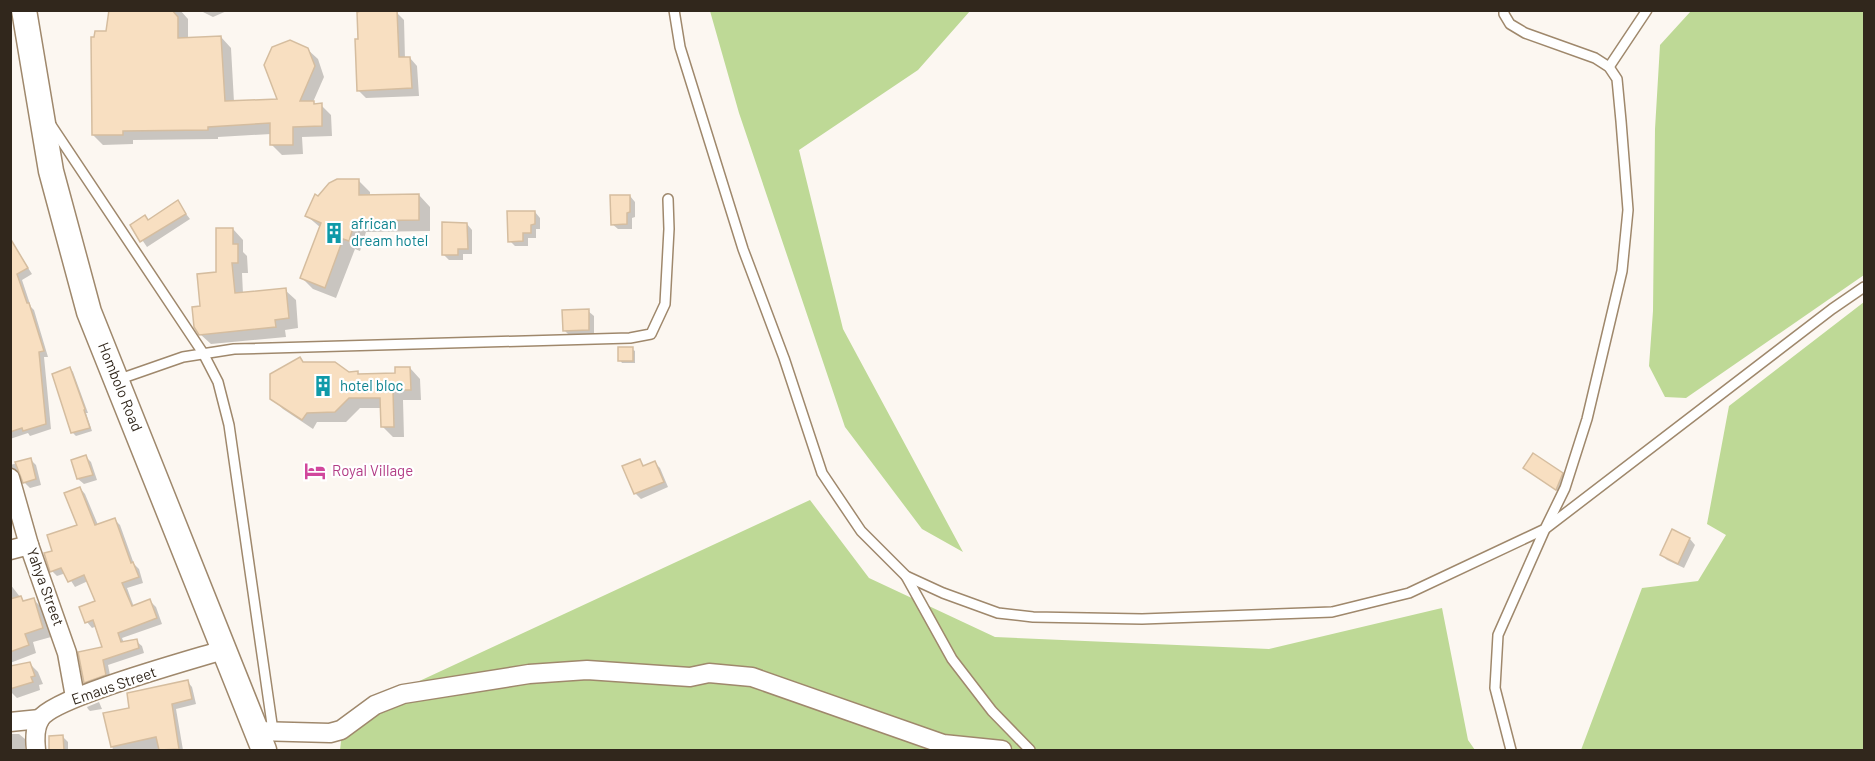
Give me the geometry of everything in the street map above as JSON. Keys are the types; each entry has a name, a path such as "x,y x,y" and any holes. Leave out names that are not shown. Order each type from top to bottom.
{"street":[{"name":"Hombolo Road","path":"24,10 51,171 89,312 223,650 264,738"},
{"name":"Yahya Street","path":"10,478 29,545 62,635 75,697"},
{"path":"10,550 29,545"},
{"name":"Emaus Street","path":"40,719 50,710 75,697 223,650"},
{"path":"264,738 330,733 341,730 375,705 403,694 529,674 587,670 675,676 733,674 752,677 943,744 1002,750"},
{"path":"10,722 40,719 35,742 36,750"}],"lane":[{"path":"675,10 680,47 743,249 784,358 822,473 861,531 906,576 952,659 992,711 1030,750"},
{"path":"1504,10 1510,24 1525,33 1595,58 1609,67 1617,79 1628,210 1622,271 1587,419 1565,488 1498,635 1494,688 1511,750"},
{"path":"1609,67 1647,10"},
{"path":"41,110 184,321 218,382 229,425 264,738"},
{"path":"117,380 183,357 203,352 234,349 630,338 651,334 665,303 669,229 668,199"},
{"path":"906,576 943,593 998,613 1033,617 1142,619 1332,612 1408,593 1545,529 1832,309 1864,287"}],"green space":[{"path":"710,11 970,11 918,70 799,150 843,329 963,552 922,529 845,427 739,113"},
{"path":"1691,11 1864,11 1864,275 1686,398 1665,397 1649,366 1653,311 1655,129 1660,45"},
{"path":"1864,302 1864,750 1581,750 1642,588 1698,581 1726,535 1707,524 1729,406"},
{"path":"810,500 869,578 995,637 1269,649 1442,608 1468,740 1475,750 340,750 344,716"}],"building":[{"path":"109,10 172,10 178,17 178,38 221,36 225,101 277,99 264,65 272,47 290,40 308,48 315,66 300,101 322,103 322,126 293,127 293,145 270,145 270,123 208,127 208,130 123,131 123,135 92,135 91,37 94,37 95,31 106,31"},
{"path":"397,10 399,57 410,57 412,88 357,91 355,39 358,39 357,12"},
{"name":"african dream hotel","path":"337,179 359,179 359,195 419,194 419,220 355,221 349,241 343,239 325,288 300,278 321,223 305,216 315,194 318,196 329,183"},
{"path":"610,195 630,195 627,224 611,225"},
{"path":"178,200 186,214 140,242 130,225 145,215 148,220"},
{"path":"507,211 535,211 535,224 531,225 531,233 523,233 523,241 508,242"},
{"path":"442,222 467,223 468,249 458,249 458,255 442,255"},
{"path":"216,228 233,228 233,244 238,244 238,263 232,263 235,293 286,288 289,318 275,320 276,327 199,335 194,327 192,307 200,306 197,274 216,272"},
{"path":"10,238 28,268 17,274 44,351 39,352 46,424 23,431 22,428 10,432"},
{"path":"589,309 589,330 563,331 562,310"},
{"path":"618,347 633,347 633,361 618,361"},
{"name":"hotel bloc","path":"300,357 303,362 335,362 349,372 358,371 358,374 395,373 395,367 410,367 411,390 393,390 394,427 381,427 380,398 349,398 335,412 307,413 302,420 270,399 270,374"},
{"path":"70,367 90,428 71,433 52,374"},
{"path":"1533,453 1563,473 1556,490 1523,468"},
{"path":"86,455 93,475 77,479 71,460"},
{"path":"31,458 36,479 23,483 15,462"},
{"path":"640,459 643,466 655,461 664,482 634,494 622,466"},
{"path":"80,487 95,525 115,518 131,563 133,562 139,577 122,583 132,606 150,599 157,618 118,633 121,642 137,639 139,648 103,660 106,675 84,683 78,652 102,647 93,620 85,623 79,607 95,601 84,575 68,582 61,568 50,572 44,553 52,551 47,535 77,525 64,493"},
{"path":"1672,529 1690,538 1678,564 1660,555"},
{"path":"21,596 23,601 34,598 43,628 25,634 29,645 10,652 10,599"},
{"path":"30,662 35,676 31,677 33,682 10,689 10,666"},
{"path":"188,680 192,699 172,704 179,749 159,750 156,737 111,747 103,713 129,708 127,693"},
{"path":"63,735 64,750 49,750 49,736"}],"place":[{"name":"african dream hotel","path":"334,233"},
{"name":"hotel bloc","path":"323,386"},
{"name":"Royal Village","path":"315,471"}]}
